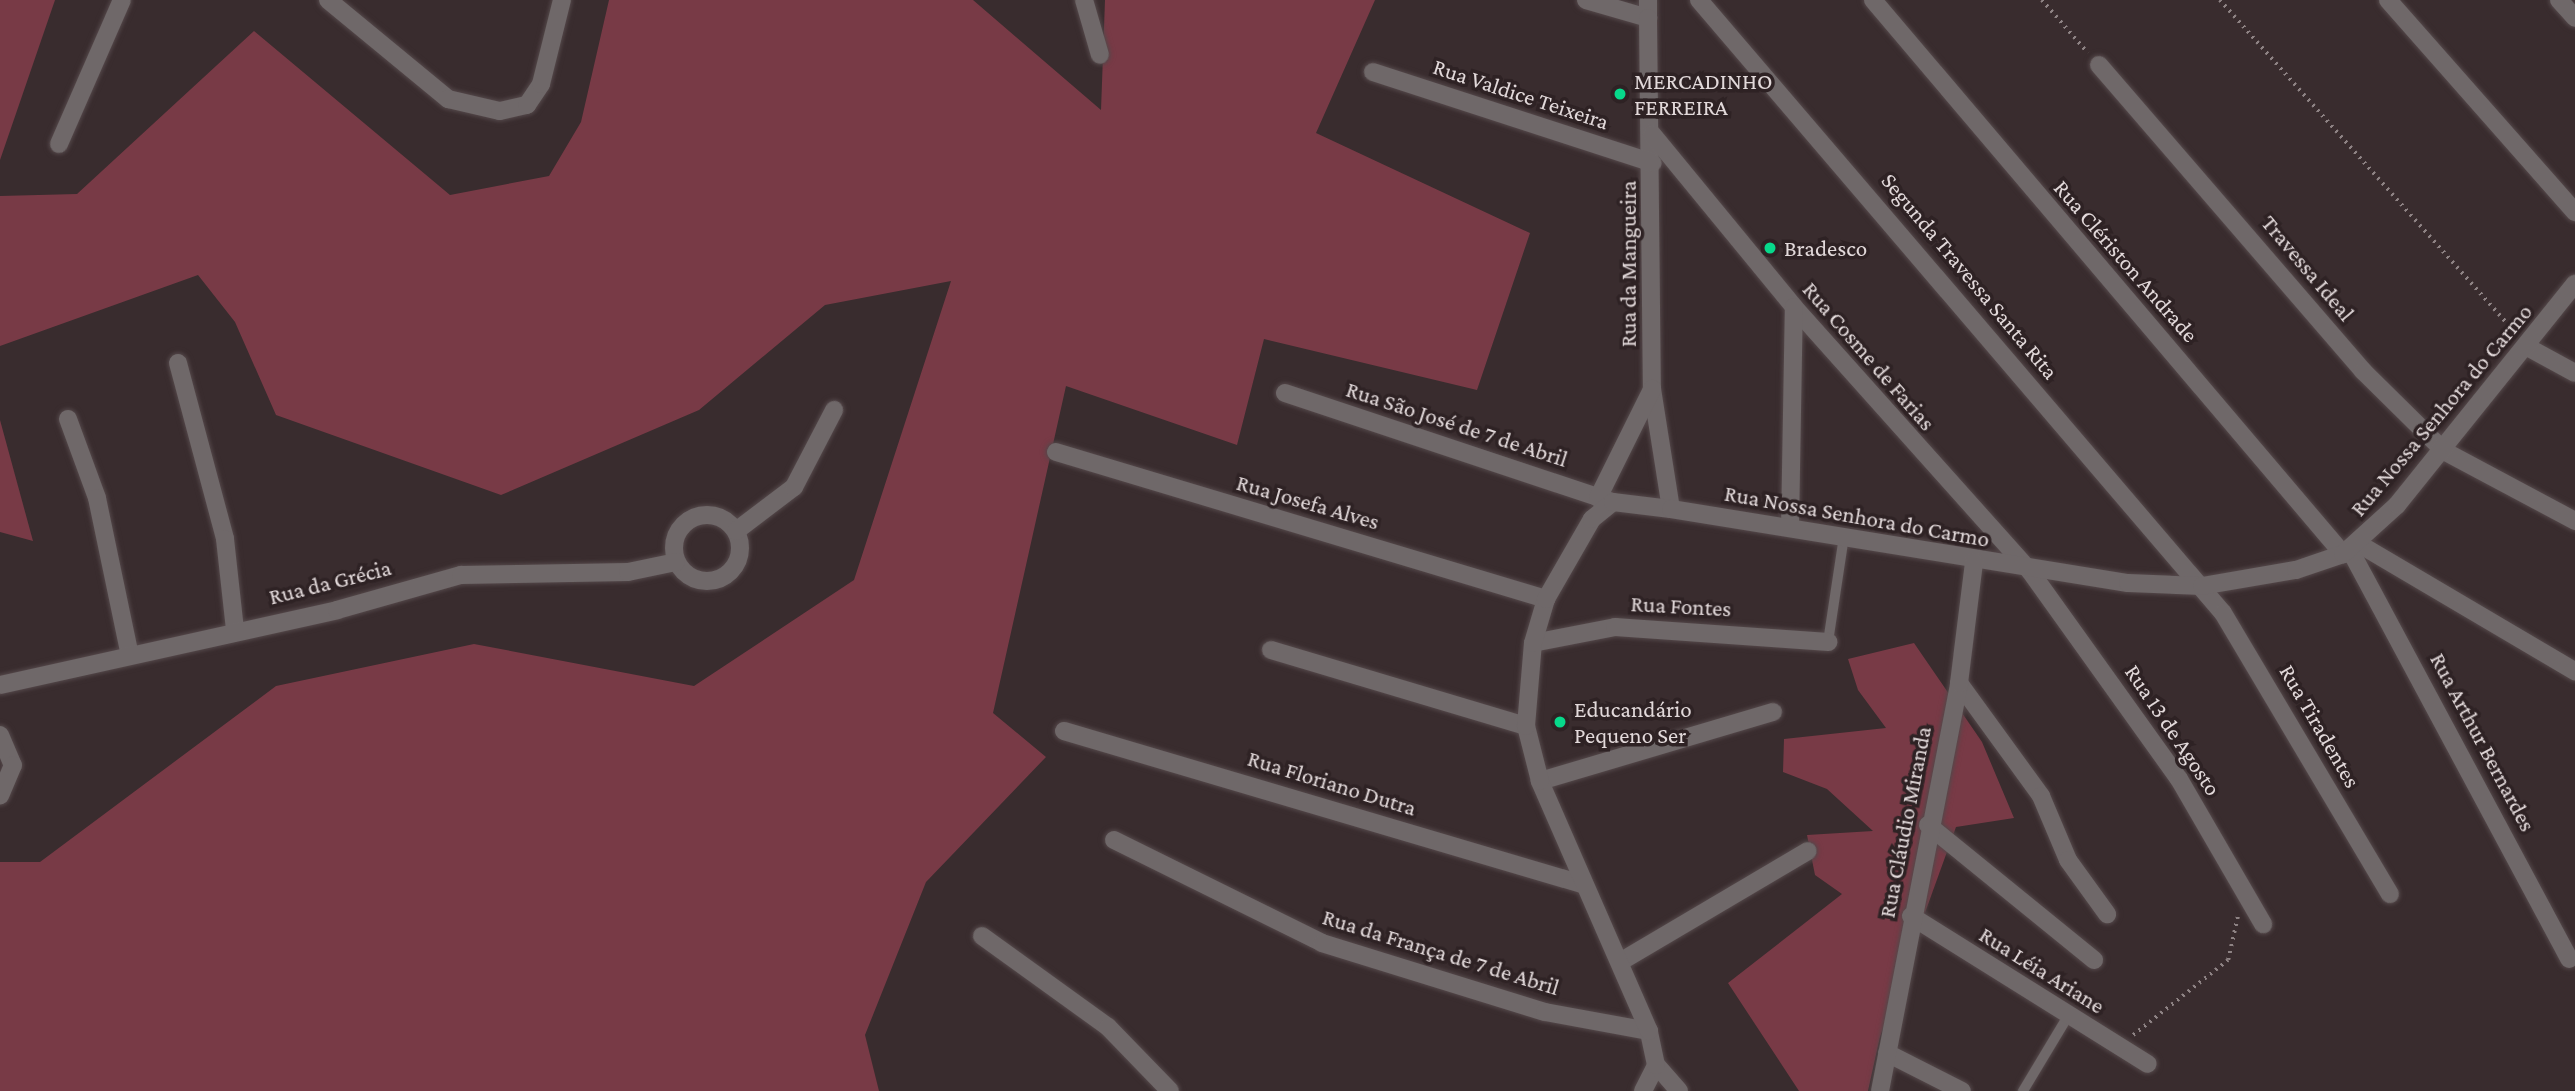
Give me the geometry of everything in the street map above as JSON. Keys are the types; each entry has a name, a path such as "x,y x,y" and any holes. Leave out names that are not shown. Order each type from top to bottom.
{"street":[{"path":"59,144 122,0"},
{"path":"328,0 448,99 474,109 519,108 541,84 562,0"},
{"path":"1084,0 1100,55"},
{"path":"1586,0 1648,9"},
{"name":"Segunda Travessa Santa Rita","path":"1699,0 2202,586"},
{"name":"Rua Clériston Andrade","path":"1873,0 2351,549"},
{"path":"2388,0 2575,212"},
{"path":"2559,0 2575,18"},
{"name":"Rua da Mangueira","path":"1648,9 1653,163 1652,389 1671,509"},
{"name":"Travessa Ideal","path":"2099,65 2363,371 2444,451 2575,522"},
{"name":"Rua Valdice Teixeira","path":"1373,72 1653,163"},
{"name":"Rua Cosme de Farias","path":"1652,134 1794,307 2030,571"},
{"name":"Rua Nossa Senhora do Carmo","path":"1605,500 1844,536 2030,571 2202,586 2254,579 2351,549 2444,451 2529,348 2575,284"},
{"path":"1790,527 1794,307"},
{"path":"2529,348 2575,373"},
{"path":"178,363 225,539 235,629"},
{"path":"1652,389 1605,500 1575,541 1546,599 1533,643 1526,726 1540,781 1620,962 1648,1031 1656,1065 1679,1091"},
{"name":"Rua São José de 7 de Abril","path":"1286,393 1605,500"},
{"path":"736,531 794,487 834,411"},
{"path":"68,419 97,498 129,651"},
{"name":"Rua Josefa Alves","path":"1056,452 1546,599"},
{"path":"710,514 736,531 741,552 724,578 692,579 676,562 674,539 688,521 710,514"},
{"path":"2351,549 2575,671"},
{"name":"Rua Arthur Bernardes","path":"2351,549 2569,959"},
{"name":"Rua da Grécia","path":"0,685 129,651 337,610 461,575 628,572 676,562"},
{"name":"Rua Cláudio Miranda","path":"1880,1091 1928,825 1959,683 1974,562"},
{"name":"Rua 13 de Agosto","path":"2030,571 2179,779 2263,923"},
{"name":"Rua Tiradentes","path":"2202,586 2253,658 2390,894"},
{"name":"Rua Fontes","path":"1533,643 1615,627 1828,642"},
{"path":"1271,650 1526,726"},
{"path":"1959,683 2041,796 2068,860 2107,914"},
{"path":"1540,781 1773,712"},
{"name":"Rua Floriano Dutra","path":"1064,732 1585,885"},
{"path":"0,735 13,765 0,795"},
{"path":"1928,825 2094,960"},
{"name":"Rua da França de 7 de Abril","path":"1114,840 1322,943 1545,1012 1648,1031"},
{"path":"1620,962 1808,851"},
{"name":"Rua Léia Ariane","path":"1911,916 2148,1064"},
{"path":"982,936 1108,1027 1170,1091"},
{"path":"1887,1053 1962,1091"},
{"path":"1643,1091 1656,1065"}],"lane":[{"path":"1828,642 1844,536"},
{"path":"2023,1091 2068,1016"}],"path":[{"path":"2042,0 2099,65"},
{"path":"2220,0 2529,348"},
{"path":"2117,1046 2172,1010 2228,961 2244,889"}],"shaded area":[{"path":"0,0 55,0 0,160"},
{"path":"609,0 973,0 1101,110 1105,0 1375,0 1316,133 1530,233 1477,390 1264,339 1237,445 1066,386 993,713 1046,757 926,882 865,1035 879,1091 0,1091 0,862 40,862 276,686 474,644 694,686 854,580 951,281 825,305 699,410 501,495 276,415 235,322 198,275 0,346 0,196 77,194 254,31 450,195 549,176 581,122"},
{"path":"0,420 33,541 0,532"},
{"path":"1914,643 1982,742 2014,818 1956,827 1880,1037 1868,1091 1799,1091 1728,983 1842,894 1815,875 1807,835 1873,831 1827,789 1783,772 1784,739 1886,728 1858,690 1848,659"}],"place":[{"name":"MERCADINHO FERREIRA","path":"1620,94"},
{"name":"Bradesco","path":"1770,248"},
{"name":"Educandário Pequeno Ser","path":"1560,722"}]}
